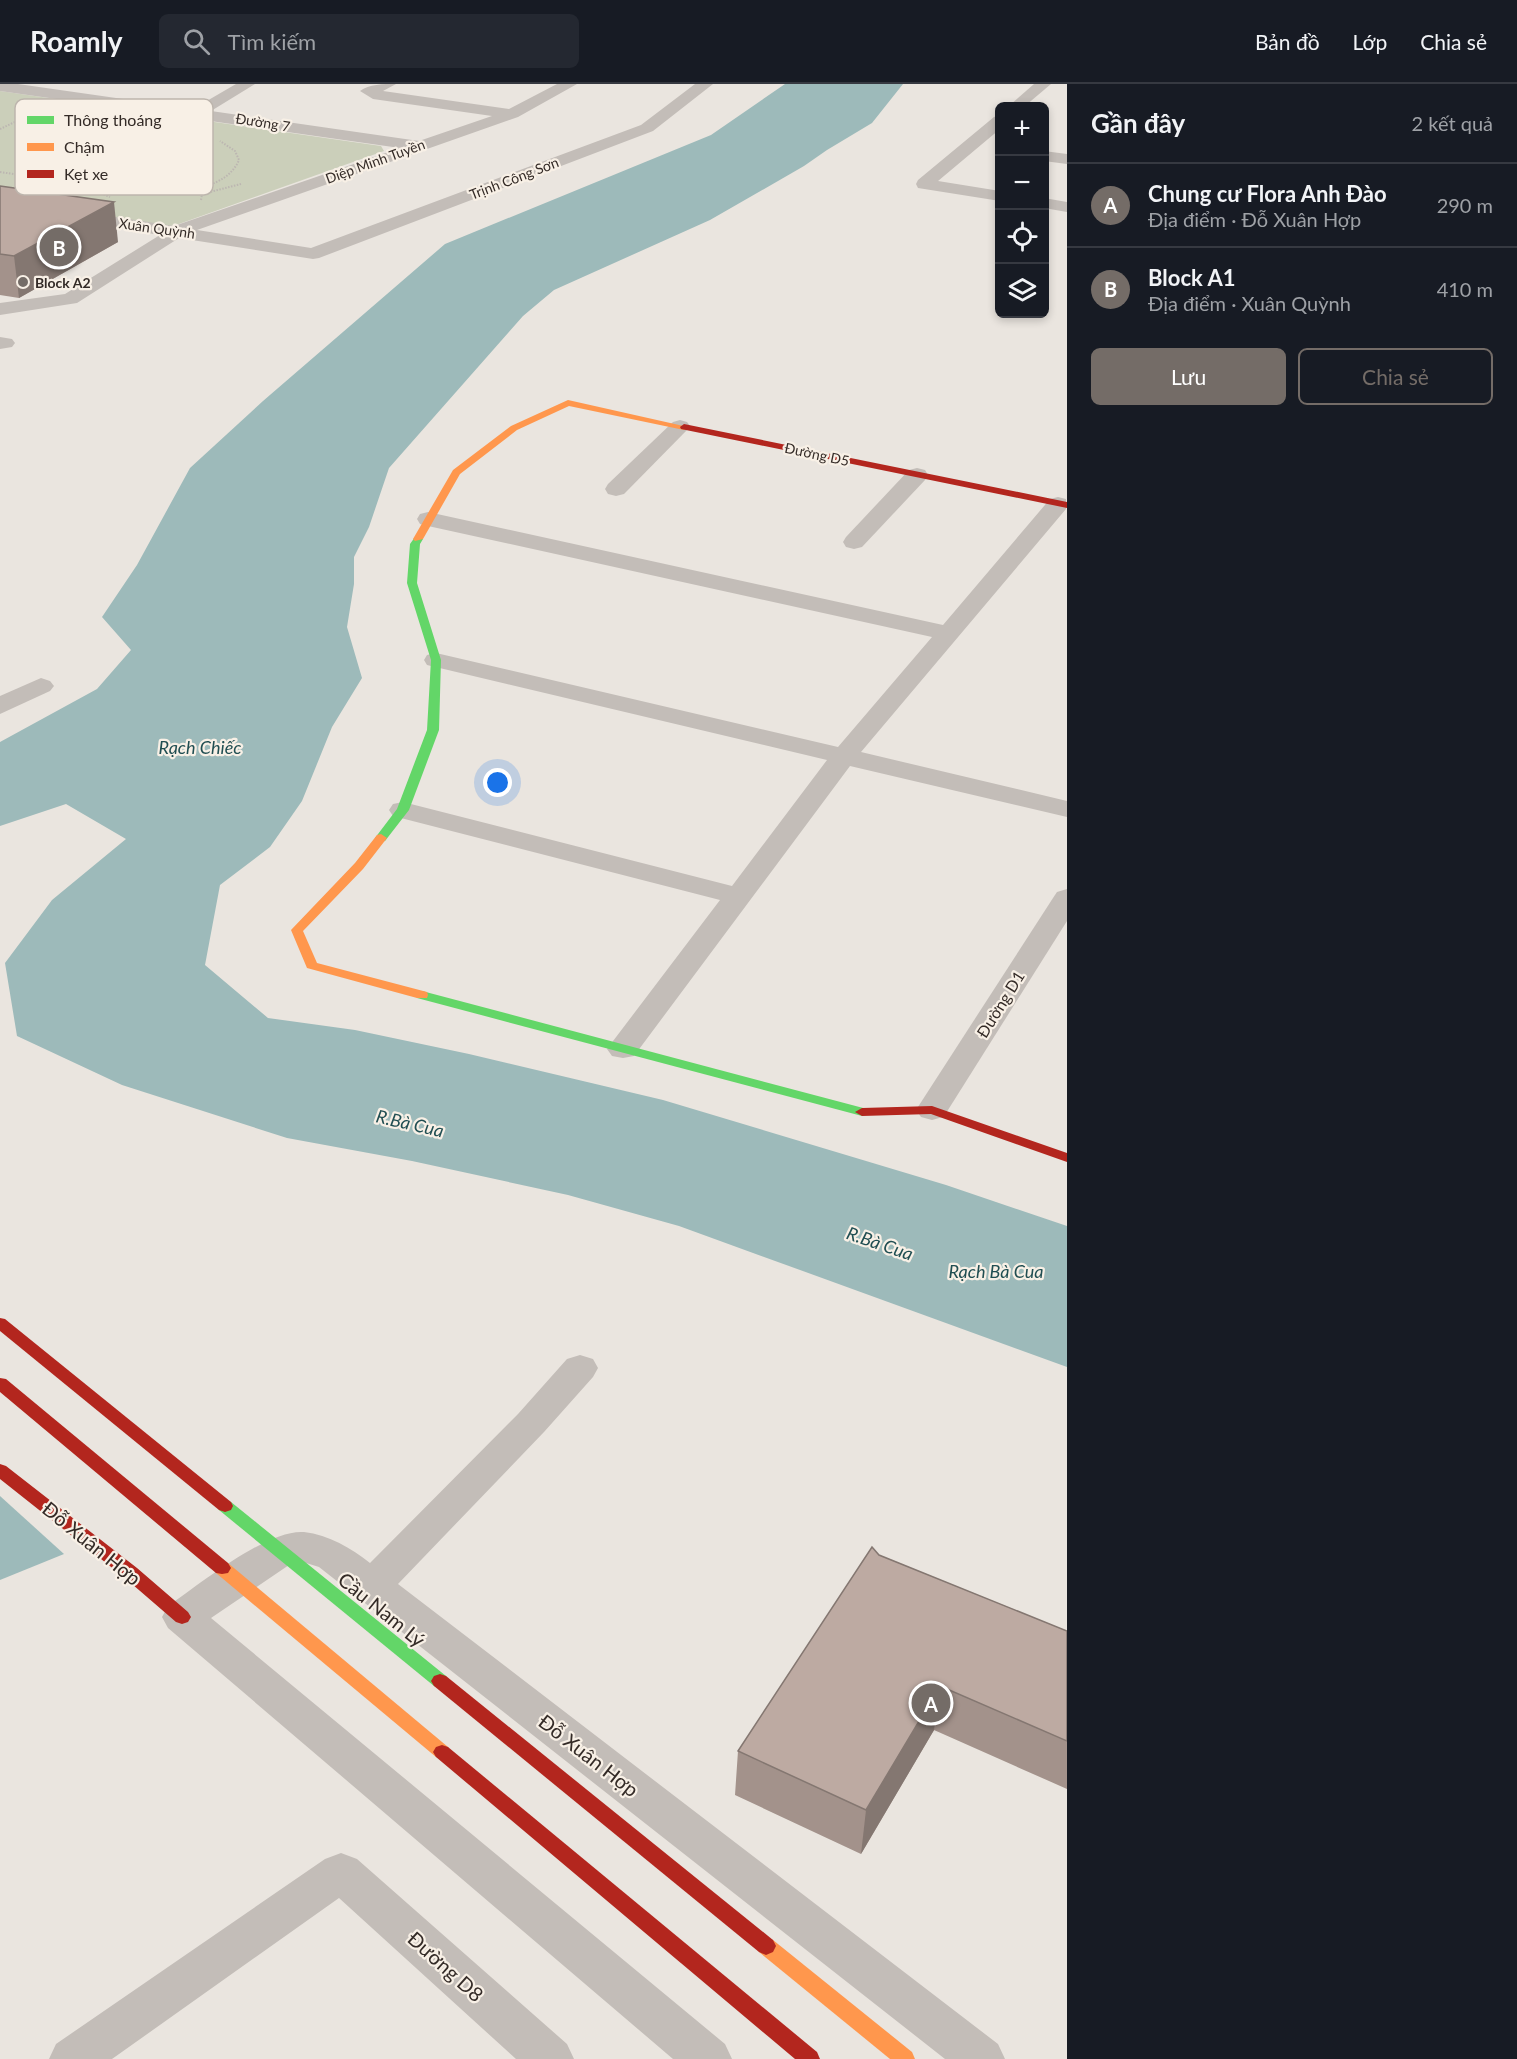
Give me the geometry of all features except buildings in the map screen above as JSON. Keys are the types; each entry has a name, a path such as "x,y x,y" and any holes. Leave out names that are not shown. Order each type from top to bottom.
{"street":[{"path":"213,103 247,84"},
{"path":"388,84 368,92 512,114"},
{"path":"401,84 537,102"},
{"name":"Diệp Minh Tuyền","path":"0,309 70,298 178,231 512,114 568,84"},
{"name":"Trịnh Công Sơn","path":"313,254 647,128 705,84"},
{"path":"1021,102 1042,84"},
{"name":"Đường 7","path":"0,86 98,99"},
{"name":"Đường 7","path":"213,114 418,146"},
{"path":"995,123 924,184 995,195"},
{"path":"969,146 989,149"},
{"path":"1049,157 1067,159"},
{"name":"Xuân Quỳnh","path":"0,204 313,254"},
{"path":"1049,204 1067,207"},
{"name":"Đường D5","path":"428,519 456,472 514,428 568,403 1062,505"},
{"path":"616,489 680,426"},
{"path":"854,542 917,475"},
{"path":"623,1049 844,756 948,633 1062,505"},
{"path":"948,633 428,519 415,544 412,583 436,660 433,730 403,810 358,866 297,930 312,965 857,1112 932,1110 1067,1158"},
{"path":"436,660 1067,809"},
{"path":"0,706 41,686"},
{"path":"403,810 738,896"},
{"name":"Đường D1","path":"932,1110 1065,903"},
{"name":"Cầu Nam Lý","path":"0,1323 905,2059"},
{"path":"372,1586 531,1423 580,1368"},
{"path":"0,1383 810,2059"},
{"name":"Đỗ Xuân Hợp","path":"0,1470 131,1572 708,2059"},
{"name":"Đỗ Xuân Hợp","path":"182,1617 278,1552 303,1547 333,1556 981,2059"},
{"name":"Đường D8","path":"74,2059 341,1872 550,2059"}],"path":[{"path":"0,129 15,122"},
{"path":"213,182 228,177 238,167 239,160 235,151 219,141"},
{"path":"0,172 15,174"},
{"path":"213,190 244,183"},
{"path":"104,195 115,200"},
{"path":"200,207 202,195"}],"green space":[{"path":"0,91 55,99 15,99 15,195 213,195 213,122 381,146 384,151 176,225 161,227 0,202"}],"water":[{"name":"Rạch Chiếc","path":"785,84 903,84 872,123 804,166 710,220 554,290 523,316 389,468 369,527 354,557 354,584 347,627 362,678 332,727 302,801 270,847 220,885 205,965 268,1018 355,1030 469,1054 663,1100 946,1185 1067,1226 1067,1367 679,1226 568,1195 412,1161 287,1138 122,1085 17,1036 5,963 52,900 126,839 66,804 0,826 0,742 97,689 131,650 102,617 137,565 190,468 263,401 445,244 711,135"},
{"path":"0,1496 64,1554 0,1580"}],"traffic: fast":[{"path":"381,838 403,810 433,730 436,660 412,583 415,544 418,539"},
{"path":"422,995 862,1112"},
{"path":"225,1506 440,1681"}],"traffic: slow":[{"path":"418,539 456,472 514,428 568,403 684,427"},
{"path":"381,838 359,866 297,930 312,965 422,995"},
{"path":"222,1568 442,1752"},
{"path":"766,1946 905,2059"}],"traffic: jam":[{"path":"684,427 1067,505"},
{"path":"862,1112 932,1110 1067,1158"},
{"path":"0,1323 225,1506"},
{"path":"0,1383 222,1568"},
{"path":"0,1470 131,1573 182,1617"},
{"path":"440,1681 766,1946"},
{"path":"442,1752 810,2059"}],"place":[{"name":"Block A1","path":"59,247"},
{"name":"Block A2","path":"23,282"},
{"name":"Chung cư Flora Anh Đào","path":"931,1703"}],"water label":[{"name":"R.Bà Cua","path":"410,1123"},
{"name":"R.Bà Cua","path":"880,1243"},
{"name":"Rạch Bà Cua","path":"996,1271"}]}
